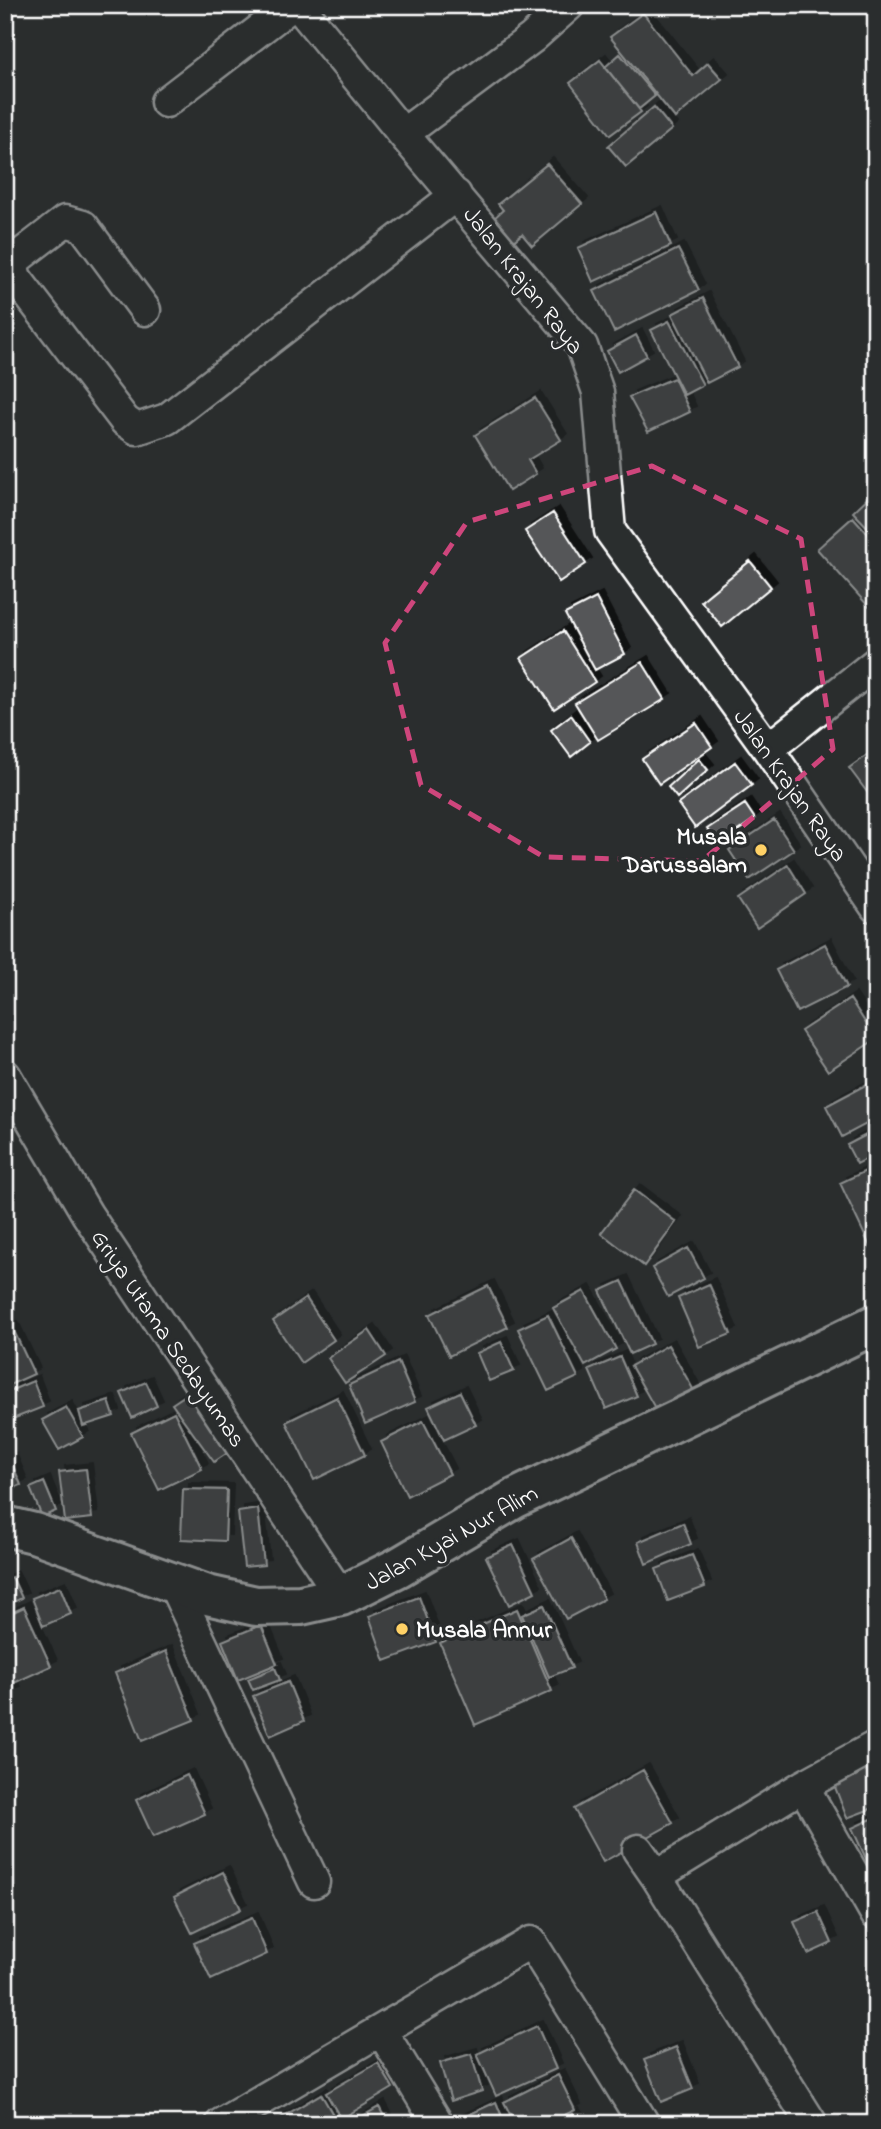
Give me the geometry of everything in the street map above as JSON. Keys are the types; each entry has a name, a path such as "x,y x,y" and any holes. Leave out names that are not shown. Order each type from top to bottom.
{"street":[{"path":"166,102 292,5"},
{"name":"Jalan Krajan Raya","path":"298,5 582,346 598,392 610,531 768,749 876,907"},
{"path":"403,134 531,38 569,5"},
{"path":"145,310 83,226 74,222 65,221 17,258 13,268 16,278 116,410 137,429 167,419 456,195"},
{"path":"768,749 876,663"},
{"name":"Griya Utama Sedayumas","path":"5,1075 87,1214 341,1596"},
{"name":"Jalan Kyai Nur Alim","path":"5,1526 34,1532 173,1583 256,1606 301,1605 341,1596 400,1567 514,1499 876,1324"},
{"path":"173,1583 314,1882"},
{"path":"656,1876 803,1786 876,1746"},
{"path":"803,1786 876,1914"},
{"path":"638,1850 812,2124"},
{"path":"220,2124 252,2116 381,2030 531,1942 644,2124"},
{"path":"381,2030 438,2124"}],"highlighted area":[{"path":"652,466 801,539 833,749 702,861 544,857 421,785 385,643 467,522"}],"building":[{"path":"643,13 693,76 708,63 722,79 675,118 610,37"},
{"path":"620,54 655,96 639,109 605,67"},
{"path":"600,60 641,112 610,135 570,83"},
{"path":"654,107 672,129 626,167 608,146"},
{"path":"547,164 582,204 532,246 522,234 511,243 492,220 503,210 498,204"},
{"path":"656,212 671,246 593,282 578,248"},
{"path":"678,249 699,290 614,332 594,291"},
{"path":"703,298 738,367 707,383 672,314"},
{"path":"669,321 703,385 684,395 651,330"},
{"path":"636,335 647,356 618,372 607,351"},
{"path":"674,378 690,412 648,432 629,397"},
{"path":"535,398 561,440 528,460 536,474 509,491 475,435"},
{"path":"876,490 876,536 853,512"},
{"path":"553,513 586,564 559,582 525,531"},
{"path":"853,517 876,543 876,602 869,607 817,549"},
{"path":"750,561 771,587 722,627 701,601"},
{"path":"596,598 625,654 595,670 565,614"},
{"path":"563,631 595,682 554,709 521,658"},
{"path":"642,662 665,699 598,740 575,703"},
{"path":"571,715 590,742 571,757 551,730"},
{"path":"696,723 712,747 659,784 642,759"},
{"path":"871,752 876,758 876,804 849,768"},
{"path":"699,759 708,770 677,798 668,787"},
{"path":"735,762 752,785 695,828 678,804"},
{"path":"745,804 755,819 717,845 707,829"},
{"name":"Musala Darussalam","path":"774,820 794,850 749,880 729,850"},
{"path":"788,865 806,894 757,928 738,899"},
{"path":"825,944 847,987 797,1012 776,970"},
{"path":"850,999 876,1039 828,1071 801,1031"},
{"path":"873,1081 876,1087 876,1119 842,1137 826,1106"},
{"path":"876,1130 876,1154 857,1164 847,1145"},
{"path":"870,1169 876,1182 876,1259 840,1183"},
{"path":"634,1190 676,1222 644,1266 601,1233"},
{"path":"688,1248 704,1278 668,1297 652,1268"},
{"path":"622,1281 652,1344 630,1354 600,1291"},
{"path":"709,1284 731,1334 699,1347 678,1298"},
{"path":"488,1286 508,1327 449,1356 429,1315"},
{"path":"584,1291 616,1349 585,1366 553,1308"},
{"path":"306,1298 334,1340 301,1363 273,1321"},
{"path":"548,1315 578,1377 548,1391 518,1329"},
{"path":"12,1327 34,1374 5,1387 5,1330"},
{"path":"369,1330 386,1356 345,1383 328,1358"},
{"path":"501,1342 514,1371 489,1381 477,1353"},
{"path":"668,1345 693,1389 656,1410 631,1366"},
{"path":"620,1357 637,1396 606,1409 589,1370"},
{"path":"398,1362 415,1402 365,1424 349,1385"},
{"path":"33,1381 43,1407 5,1422 5,1393"},
{"path":"146,1382 157,1406 132,1418 121,1393"},
{"path":"190,1392 232,1450 214,1462 172,1404"},
{"path":"460,1392 476,1425 444,1440 428,1407"},
{"path":"337,1397 365,1455 314,1480 286,1422"},
{"path":"109,1401 114,1416 83,1426 79,1411"},
{"path":"66,1407 83,1437 59,1450 42,1420"},
{"path":"174,1412 202,1469 159,1490 131,1433"},
{"path":"423,1421 450,1474 407,1496 381,1442"},
{"path":"10,1459 21,1485 5,1492 5,1461"},
{"path":"86,1469 92,1518 65,1521 59,1472"},
{"path":"44,1482 56,1511 42,1517 30,1488"},
{"path":"183,1489 227,1490 225,1541 181,1539"},
{"path":"258,1509 264,1565 244,1567 238,1512"},
{"path":"683,1523 691,1544 646,1564 638,1542"},
{"path":"571,1538 604,1599 566,1619 533,1559"},
{"path":"513,1545 535,1592 509,1605 486,1557"},
{"path":"692,1555 705,1587 668,1601 656,1569"},
{"path":"12,1577 22,1598 5,1606 5,1580"},
{"path":"60,1587 71,1614 43,1626 32,1598"},
{"name":"Musala Annur","path":"419,1597 436,1642 385,1661 369,1616"},
{"path":"544,1605 572,1668 549,1677 522,1615"},
{"path":"24,1607 51,1666 14,1683 5,1664 5,1616"},
{"path":"517,1609 552,1691 475,1725 440,1643"},
{"path":"261,1625 277,1664 238,1680 222,1641"},
{"path":"166,1651 194,1720 142,1741 115,1673"},
{"path":"5,1668 15,1693 5,1696"},
{"path":"275,1668 280,1680 253,1690 248,1679"},
{"path":"288,1682 304,1721 270,1736 253,1696"},
{"path":"876,1756 876,1807 847,1818 830,1774"},
{"path":"643,1770 673,1823 603,1862 574,1809"},
{"path":"187,1775 205,1814 153,1837 136,1800"},
{"path":"876,1817 876,1860 868,1863 852,1828"},
{"path":"223,1872 241,1909 192,1933 174,1897"},
{"path":"818,1912 832,1943 808,1954 794,1922"},
{"path":"252,1918 267,1954 211,1980 194,1943"},
{"path":"537,2026 556,2069 496,2096 477,2054"},
{"path":"676,2047 693,2089 661,2102 644,2060"},
{"path":"471,2054 482,2091 451,2101 440,2063"},
{"path":"378,2063 393,2088 341,2119 326,2093"},
{"path":"558,2075 575,2110 546,2124 515,2124 504,2102"},
{"path":"321,2094 336,2120 329,2124 271,2124"},
{"path":"496,2102 505,2124 449,2124"},
{"path":"379,2107 388,2124 349,2124"},
{"path":"573,2114 580,2124 559,2124"}],"place":[{"name":"Musala Darussalam","path":"761,850"},
{"name":"Musala Annur","path":"402,1629"}]}
